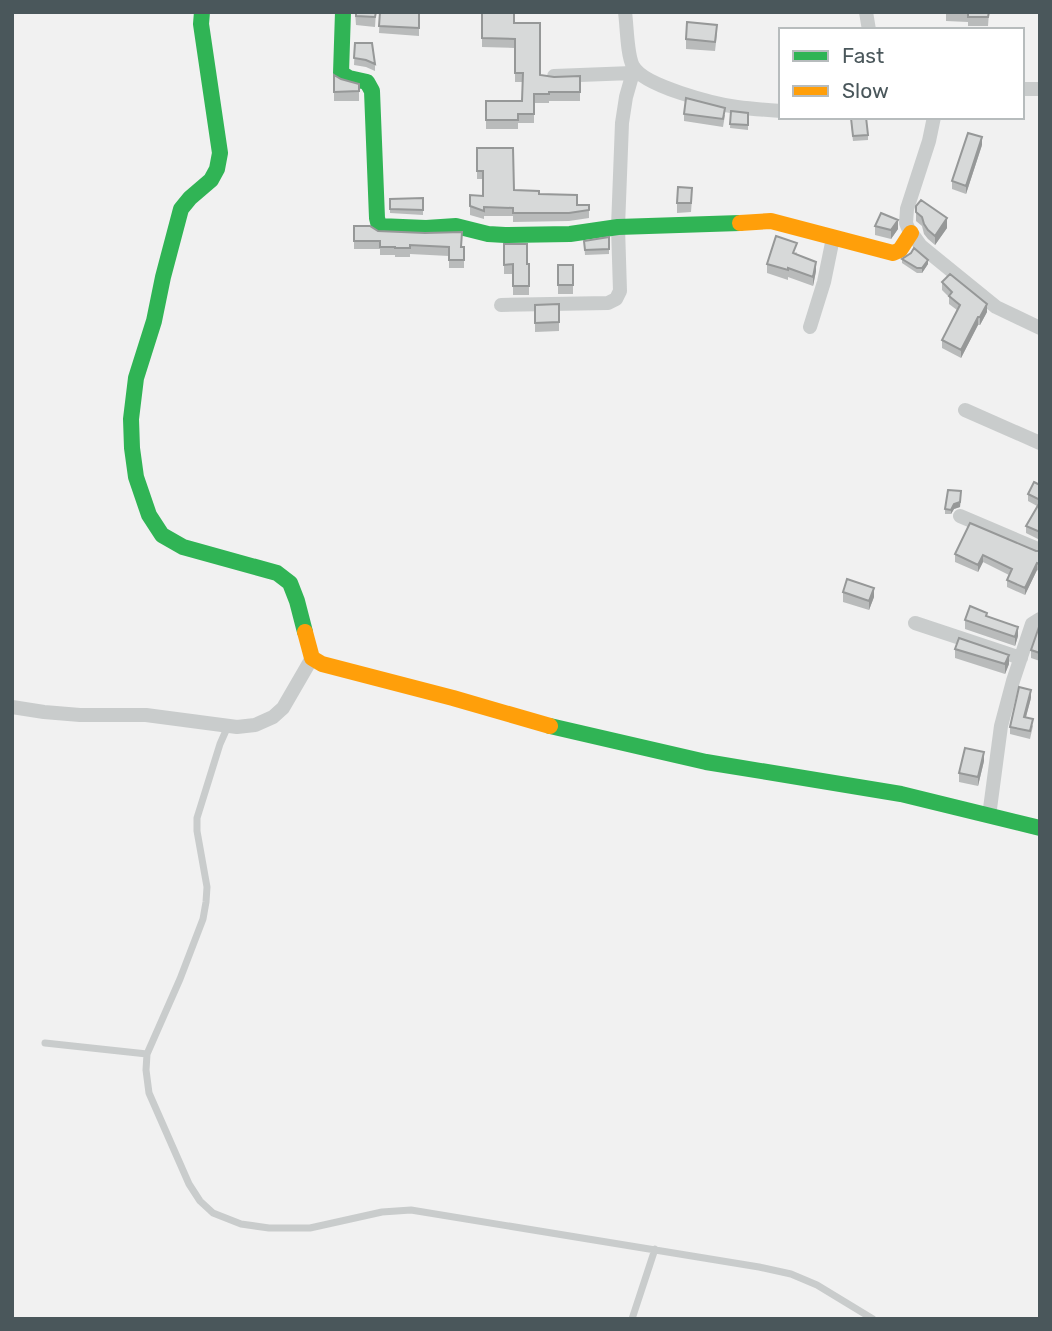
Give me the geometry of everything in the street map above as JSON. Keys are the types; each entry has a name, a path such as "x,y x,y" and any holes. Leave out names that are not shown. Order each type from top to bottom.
{"street":[{"path":"202,12 201,24 220,153 217,169 211,180 181,209 154,321 136,378 131,429 136,477 149,515 162,535 183,547 276,573 290,583 312,658 322,664 570,732 706,762 901,794 1040,828"},
{"path":"344,12 341,73 347,78 366,80 372,91 379,226 456,226 505,235 574,234 618,227 764,221 893,253 900,250 911,233"},
{"path":"501,305 608,303 616,299 620,291 618,227 623,108 633,71 625,12"},
{"path":"554,76 633,71 653,83 705,101 779,111"},
{"path":"934,119 907,209 906,223 911,233 921,246 996,307 1040,328"},
{"path":"810,327 824,282 833,238"},
{"path":"965,410 1040,443"},
{"path":"960,516 1040,550"},
{"path":"989,816 1001,726 1032,624 1040,619"},
{"path":"915,623 1021,658"},
{"path":"12,707 80,715 146,715 237,727 255,725 273,718 283,708 312,658"}],"lane":[{"path":"228,726 197,818 207,887 203,919 147,1054 146,1070 149,1093 189,1184 200,1201 213,1213 241,1224 269,1228 310,1228 382,1212 411,1210 655,1249 791,1274 817,1285 873,1319"},
{"path":"45,1043 147,1054"},
{"path":"632,1319 655,1249"}],"building":[{"path":"356,12 376,12 375,17 356,16"},
{"path":"380,12 419,12 419,28 379,26"},
{"path":"482,12 514,12 514,23 540,23 540,75 580,76 580,92 534,94 534,114 518,114 518,120 486,120 486,101 522,101 523,73 515,73 515,39 482,38"},
{"path":"960,12 989,12 988,17 968,17 968,13"},
{"path":"687,22 717,25 715,42 686,39"},
{"path":"355,43 372,43 375,64 354,58"},
{"path":"334,75 359,84 359,91 334,92"},
{"path":"686,98 725,108 723,119 684,114"},
{"path":"731,111 748,113 748,125 730,124"},
{"path":"851,119 866,119 868,135 853,136"},
{"path":"968,133 982,137 966,186 952,181"},
{"path":"477,148 513,148 514,190 577,195 577,205 589,205 589,210 569,213 513,213 513,208 484,207 484,211 470,206 470,195 483,196 483,171 477,171"},
{"path":"678,187 692,188 691,203 677,203"},
{"path":"423,198 423,210 390,209 390,199"},
{"path":"921,200 947,218 935,236 916,212 916,206"},
{"path":"881,213 898,220 891,230 875,226"},
{"path":"354,226 370,226 378,231 462,232 464,260 449,260 449,247 410,245 410,248 395,248 380,247 380,241 354,241"},
{"path":"776,236 797,243 793,253 816,262 813,277 767,264"},
{"path":"609,237 609,249 585,250 584,241"},
{"path":"504,244 527,244 529,286 513,286 513,264 504,265"},
{"path":"914,248 928,260 922,268 902,259"},
{"path":"558,265 573,265 573,285 558,285"},
{"path":"950,274 987,304 961,350 942,340 960,305 949,296 952,292 942,282"},
{"path":"559,304 559,322 535,323 535,305"},
{"path":"1034,482 1040,485 1040,500 1028,494"},
{"path":"948,490 961,491 960,502 954,504 951,510 945,509"},
{"path":"1040,502 1040,532 1026,526"},
{"path":"970,523 1040,551 1040,564 1037,563 1025,588 1007,580 1012,569 983,555 978,565 955,554"},
{"path":"847,579 874,588 869,601 843,592"},
{"path":"970,606 987,613 986,616 1018,627 1015,637 965,620"},
{"path":"1040,624 1040,653 1031,650"},
{"path":"959,638 1009,655 1005,664 955,649"},
{"path":"1019,687 1031,690 1024,717 1033,719 1030,731 1010,727"},
{"path":"965,748 984,752 978,777 959,773"}],"traffic: fast":[{"path":"202,12 201,24 220,153 217,169 211,180 181,209 154,321 136,378 131,419 136,477 149,515 162,535 183,547 277,573 290,583 305,632"},
{"path":"343,12 341,73 349,78 367,82 372,91 379,226 456,226 505,235 570,234 618,227 740,223"},
{"path":"550,726 706,762 901,794 1040,828"}],"traffic: slow":[{"path":"740,223 771,221 893,253 900,250 911,233"},
{"path":"305,632 312,658 322,664 550,726"}]}
